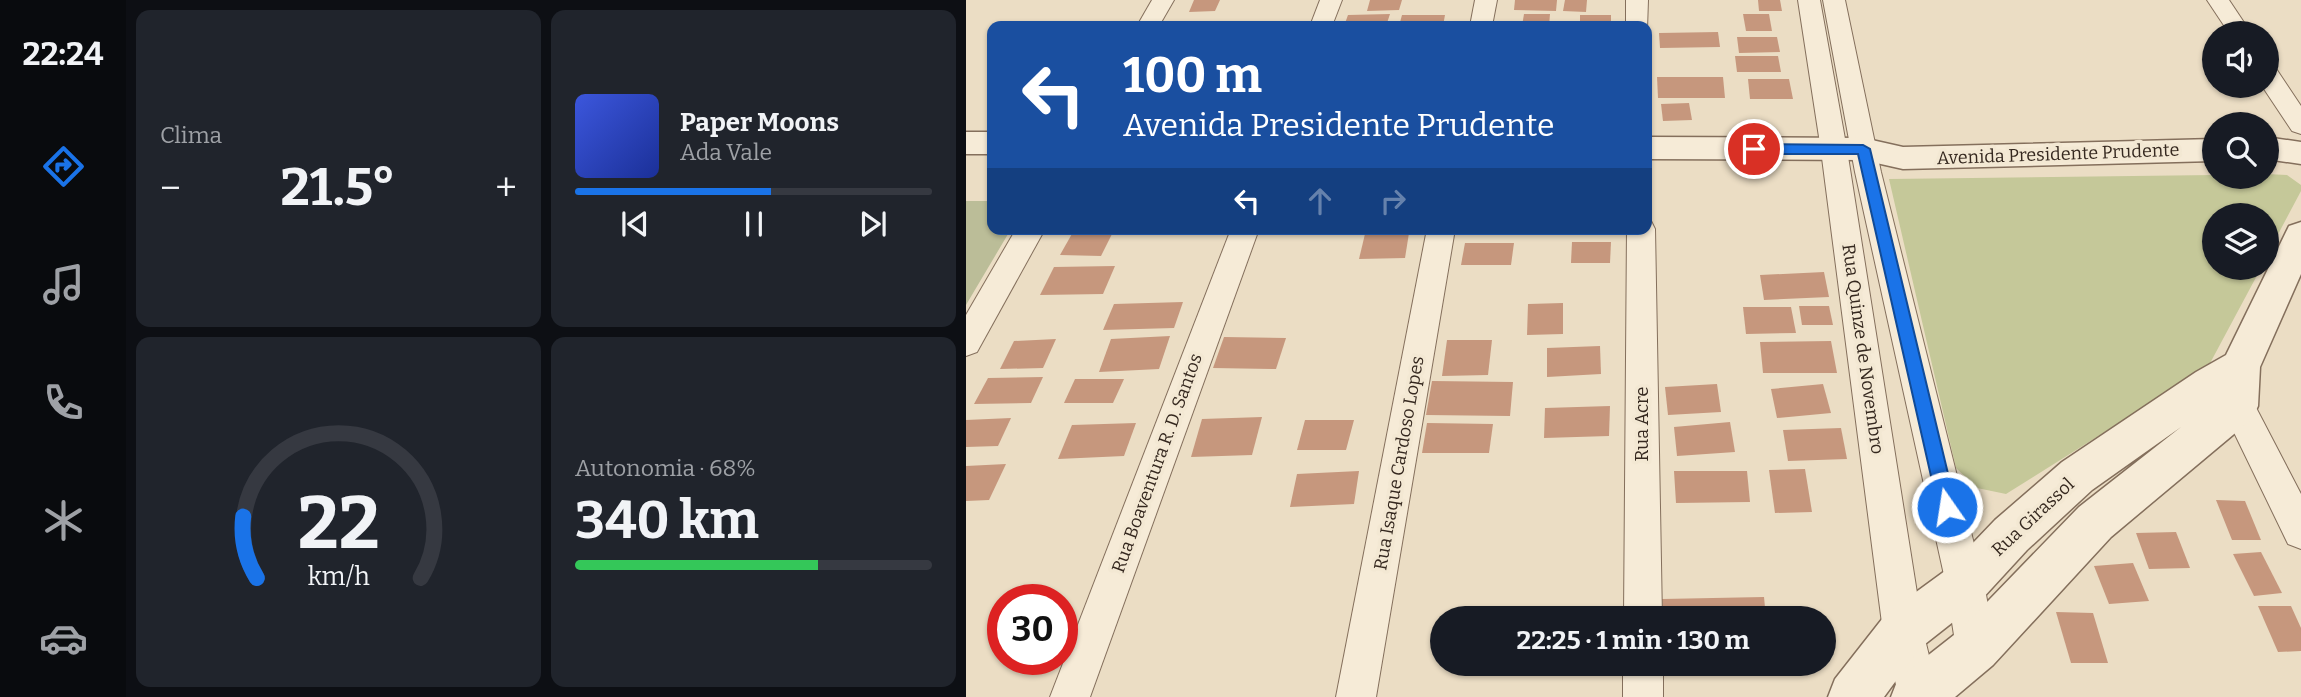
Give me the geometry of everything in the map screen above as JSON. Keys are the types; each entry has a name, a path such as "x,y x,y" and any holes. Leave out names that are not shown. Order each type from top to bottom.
{"street":[{"path":"1151,21 1163,0"},
{"path":"1323,21 1331,0"},
{"path":"1481,21 1486,0"},
{"path":"1637,0 1637,21"},
{"name":"Rua Quinze de Novembro","path":"1809,0 1965,584 1976,649"},
{"name":"Rua Quinze de Novembro","path":"1834,0 1903,631 1918,696"},
{"path":"2218,0 2232,21"},
{"path":"2279,92 2301,125"},
{"path":"966,143 987,143"},
{"name":"Avenida Presidente Prudente","path":"1652,148 1851,161"},
{"name":"Avenida Presidente Prudente","path":"1652,172 1903,158 2202,150"},
{"path":"2279,150 2301,153"},
{"path":"966,166 987,166"},
{"path":"966,343 1028,235"},
{"name":"Rua Boaventura R. D. Santos","path":"1070,697 1243,235"},
{"name":"Rua Isaque Cardoso Lopes","path":"1356,697 1440,235"},
{"name":"Rua Acre","path":"1641,235 1643,606"},
{"path":"1918,696 1976,649 2095,522 2229,386 2301,235"},
{"path":"2229,386 2301,531"},
{"name":"Rua Girassol","path":"1853,697 1903,631 1965,584 2011,535 2077,476 2229,386"},
{"path":"1643,676 1643,697"}],"green space":[{"path":"2202,175 2202,189 2279,189 2279,175 2287,175 2301,185 2301,191 2279,232 2279,203 2202,203 2202,280 2255,280 2208,367 2006,494 1977,488 1956,468 1889,179"},
{"path":"966,201 987,201 987,235 1007,235 966,305"}],"building":[{"path":"1194,0 1220,0 1215,11 1189,12"},
{"path":"1370,0 1402,0 1399,10 1367,11"},
{"path":"1515,0 1557,0 1556,11 1514,10"},
{"path":"1565,0 1587,0 1586,12 1563,11"},
{"path":"1758,0 1780,0 1782,11 1759,11"},
{"path":"1390,14 1388,21 1346,21 1348,15"},
{"path":"1524,14 1550,14 1549,21 1523,21"},
{"path":"1743,14 1769,14 1772,31 1746,31"},
{"path":"1402,15 1445,15 1444,21 1400,21"},
{"path":"1580,15 1611,15 1611,21 1580,21"},
{"path":"1718,32 1720,47 1660,48 1659,33"},
{"path":"1737,37 1777,37 1780,52 1739,53"},
{"path":"1735,56 1778,56 1781,72 1737,72"},
{"path":"1657,77 1723,77 1725,98 1658,98"},
{"path":"1748,79 1789,79 1793,99 1750,99"},
{"path":"1689,103 1692,120 1663,121 1661,104"},
{"path":"1071,235 1112,235 1101,256 1060,255"},
{"path":"1365,235 1409,235 1405,258 1359,259"},
{"path":"1572,242 1611,242 1610,263 1571,263"},
{"path":"1465,243 1514,243 1511,265 1461,265"},
{"path":"1115,266 1103,294 1040,295 1054,267"},
{"path":"1824,272 1829,297 1764,300 1760,275"},
{"path":"1183,302 1174,328 1103,330 1114,304"},
{"path":"1563,303 1563,334 1527,335 1528,304"},
{"path":"1799,306 1829,306 1833,325 1802,325"},
{"path":"1743,307 1791,307 1796,333 1746,334"},
{"path":"1170,336 1159,369 1099,372 1111,339"},
{"path":"1224,337 1286,338 1276,369 1213,368"},
{"path":"1056,339 1043,368 1000,369 1014,341"},
{"path":"1447,340 1492,340 1488,375 1442,376"},
{"path":"1831,341 1837,373 1763,373 1760,342"},
{"path":"1600,346 1601,374 1547,377 1547,348"},
{"path":"1043,377 1031,403 974,404 988,378"},
{"path":"1075,379 1124,379 1113,403 1064,403"},
{"path":"1432,381 1513,382 1510,416 1426,415"},
{"path":"1717,384 1721,412 1668,415 1665,387"},
{"path":"1823,384 1831,413 1777,418 1771,389"},
{"path":"1610,406 1609,436 1544,438 1545,408"},
{"path":"1262,417 1252,455 1191,457 1202,419"},
{"path":"1011,418 998,446 966,447 966,420"},
{"path":"1305,420 1354,420 1346,450 1297,450"},
{"path":"1730,422 1735,452 1677,456 1674,427"},
{"path":"1136,423 1124,456 1058,459 1072,425"},
{"path":"1427,423 1493,424 1489,453 1422,453"},
{"path":"1841,428 1847,459 1788,461 1783,430"},
{"path":"1006,464 989,500 966,501 966,466"},
{"path":"1805,469 1812,512 1775,513 1769,470"},
{"path":"1359,471 1354,504 1290,507 1297,474"},
{"path":"1674,471 1747,471 1750,502 1676,503"},
{"path":"2216,500 2245,501 2261,540 2232,540"},
{"path":"2176,532 2190,568 2149,569 2136,533"},
{"path":"2261,552 2282,593 2254,596 2233,554"},
{"path":"2133,563 2149,601 2109,604 2094,566"},
{"path":"1764,597 1765,606 1662,606 1662,599"},
{"path":"2258,606 2291,606 2301,628 2301,651 2278,652"},
{"path":"2056,612 2093,613 2108,663 2071,663"}],"route":[{"path":"1754,149 1863,149 1947,507"}]}
